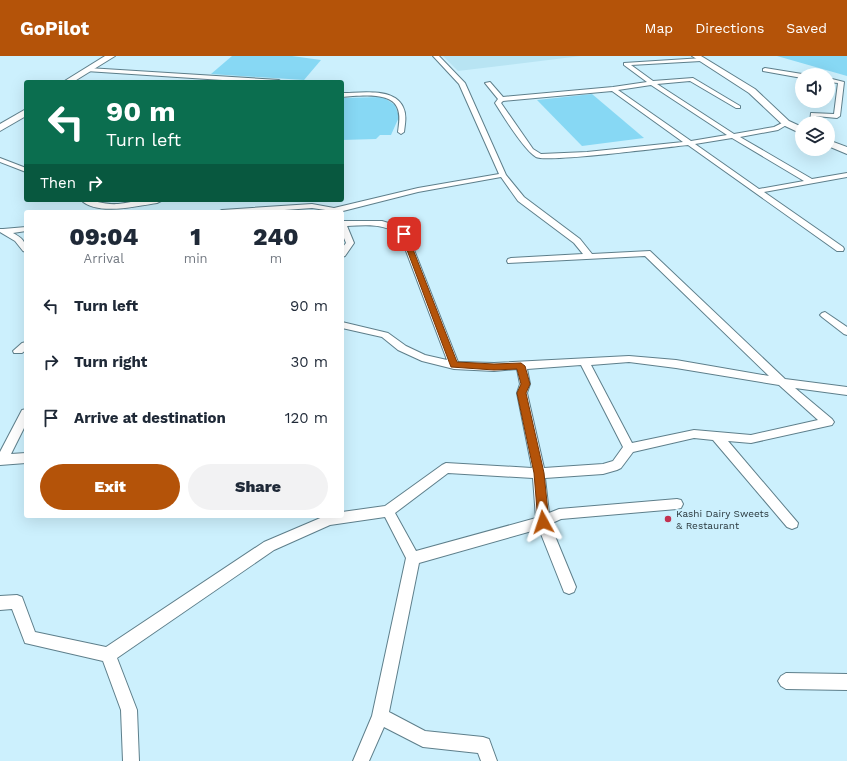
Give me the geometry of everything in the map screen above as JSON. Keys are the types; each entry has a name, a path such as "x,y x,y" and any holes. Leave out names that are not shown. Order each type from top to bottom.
{"main road":[{"path":"79,80 111,56"},
{"path":"72,80 119,56"},
{"path":"0,122 24,108"},
{"path":"0,128 24,113"}],"street":[{"path":"436,56 462,83 503,175 521,199 577,241 589,256"},
{"path":"795,128 786,123 752,90 699,58 626,64 652,83 734,136 810,181"},
{"path":"92,70 242,80"},
{"path":"765,70 795,75"},
{"path":"168,80 174,75"},
{"path":"501,99 613,89 691,79 738,107"},
{"path":"813,116 813,114 837,116 841,82 835,81"},
{"path":"488,83 501,99"},
{"path":"613,89 840,249"},
{"path":"344,95 381,95 392,98 399,103 404,118 401,132"},
{"path":"501,99 498,103 500,107 531,150 539,156 587,154 688,143 776,129 786,123"},
{"path":"835,146 847,151"},
{"path":"0,160 24,169"},
{"path":"339,210 402,192 503,175"},
{"path":"758,191 847,175"},
{"path":"88,202 99,206 112,206 148,202"},
{"path":"242,210 311,203 332,210"},
{"path":"344,224 370,222 394,226 404,234 454,365"},
{"path":"3,231 24,229"},
{"path":"344,229 350,243 344,251"},
{"path":"3,231 18,240 24,248"},
{"path":"344,516 388,511 446,468 539,473 603,469 617,465 629,448 694,434 751,439 828,422 782,382 647,253 511,261"},
{"path":"825,315 847,332"},
{"path":"344,326 385,335 402,348 422,358 454,365 494,367 629,359 676,364 782,382 847,391"},
{"path":"585,362 629,448"},
{"path":"521,366 525,384 522,393 539,473 543,522 568,587"},
{"path":"1,460 24,417"},
{"path":"714,435 792,523"},
{"path":"1,460 24,458"},
{"path":"413,558 543,522 559,514 677,504"},
{"path":"361,761 380,716 413,558 388,511"},
{"path":"0,602 17,602 30,638 108,655 269,546 327,518"},
{"path":"108,655 129,710 131,761"},
{"path":"786,681 847,682"},
{"path":"380,716 424,739 482,745 489,761"}],"shaded area":[{"path":"232,56 292,56 321,60 304,80 211,74"},
{"path":"443,56 581,56 458,71"},
{"path":"777,56 847,56 847,76 835,73 835,68 819,68"},
{"path":"592,94 644,138 582,146 537,100"},
{"path":"383,97 395,105 399,117 391,135 380,135 376,139 344,140 344,98"}],"place":[{"name":"Kashi Dairy Sweets & Restaurant","path":"668,519"}],"route":[{"path":"404,234 454,365 494,367 521,366 525,384 522,393 539,473 543,522"}]}
